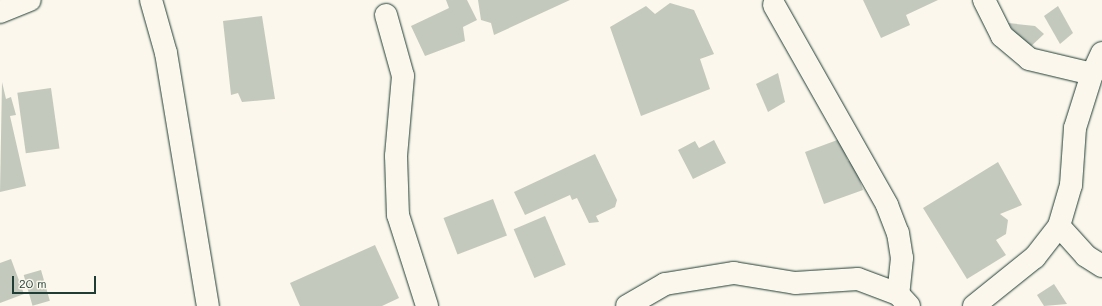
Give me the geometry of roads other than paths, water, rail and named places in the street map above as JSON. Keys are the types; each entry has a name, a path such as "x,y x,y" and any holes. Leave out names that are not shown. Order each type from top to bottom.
{"street":[{"path":"0,12 30,0"},
{"path":"151,0 166,53 208,306"},
{"path":"984,0 1002,36 1029,59 1045,66 1092,74"},
{"path":"627,306 665,284 734,273 795,283 858,278 904,300 902,258 898,233 887,205 774,5"},
{"path":"386,15 403,76 396,156 398,215 427,306"},
{"path":"974,306 1035,257 1059,226 1071,185 1075,128 1092,74 1102,53"},
{"path":"1059,226 1086,256 1102,266"}]}
